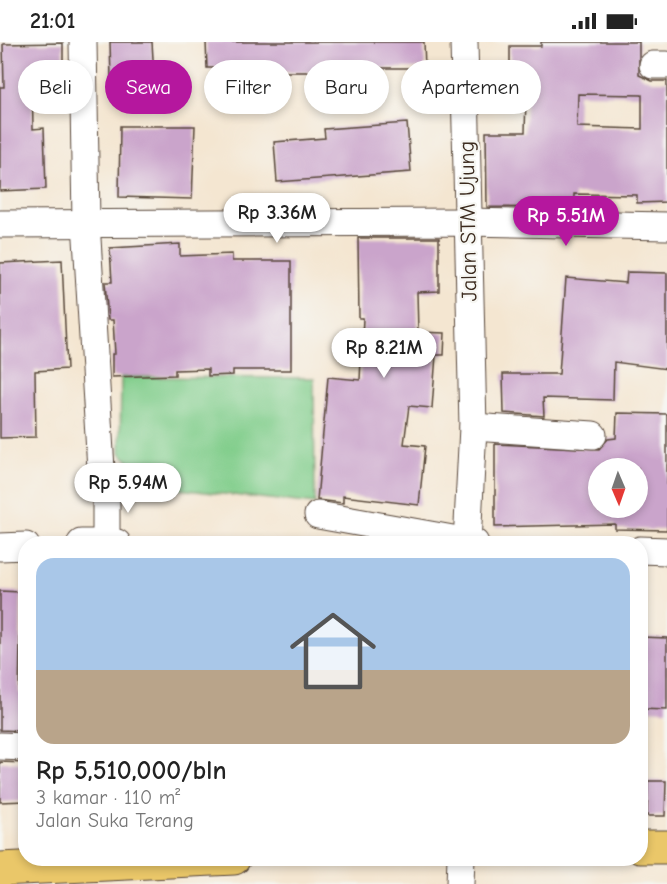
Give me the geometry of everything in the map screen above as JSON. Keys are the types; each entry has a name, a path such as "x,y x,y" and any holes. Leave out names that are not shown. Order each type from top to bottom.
{"highway":[{"path":"648,847 667,847"},
{"path":"0,869 64,866"}],"street":[{"path":"83,42 86,222 101,469 106,486 102,536"},
{"name":"Jalan STM Ujung","path":"464,42 473,427 469,536"},
{"path":"0,224 467,222 667,226"},
{"path":"473,427 593,435"},
{"path":"318,515 431,536"},
{"path":"0,547 18,546"},
{"path":"648,551 667,552"},
{"path":"0,746 18,747"},
{"path":"460,884 461,866"}],"green space":[{"path":"121,377 314,378 315,504 160,487 120,453"}],"building":[{"path":"110,42 152,42 153,60 110,60"},
{"path":"206,42 424,42 425,60 401,60 401,68 389,68 389,60 304,60 304,72 292,72 292,60 207,60"},
{"path":"541,42 639,42 639,75 652,81 667,81 667,202 637,203 637,195 574,194 574,208 487,207 486,132 525,132 526,114 541,114 541,60 510,60 510,46 541,46","holes":["578,94 642,95 642,129 577,127"]},
{"path":"63,43 63,60 18,60 18,114 33,114 33,129 44,128 46,189 0,191 0,87 4,87 3,44"},
{"path":"407,123 411,172 277,182 274,142 325,138 324,129"},
{"path":"120,126 195,126 192,199 119,197"},
{"path":"358,238 439,238 439,291 417,292 418,332 445,333 444,355 436,355 432,408 409,406 404,444 425,446 419,505 343,496 343,503 317,500 328,377 360,380 363,318 359,318"},
{"path":"180,244 180,256 232,254 232,261 291,261 291,370 233,370 233,375 208,376 208,369 175,370 175,375 112,377 112,354 115,354 113,320 108,320 105,282 112,282 110,248"},
{"path":"62,260 67,369 35,371 36,437 0,438 0,263"},
{"path":"627,272 667,273 667,369 614,362 613,400 543,398 544,416 504,413 503,374 559,374 566,278 626,283"},
{"path":"617,413 667,414 667,530 615,529 615,524 495,527 495,444 599,449 608,439 616,438"},
{"path":"0,591 18,592 18,731 0,730"},
{"path":"648,637 667,638 667,710 648,709"},
{"path":"0,762 18,763 18,801 0,802"},
{"path":"648,781 666,781 665,816 648,816"}]}
